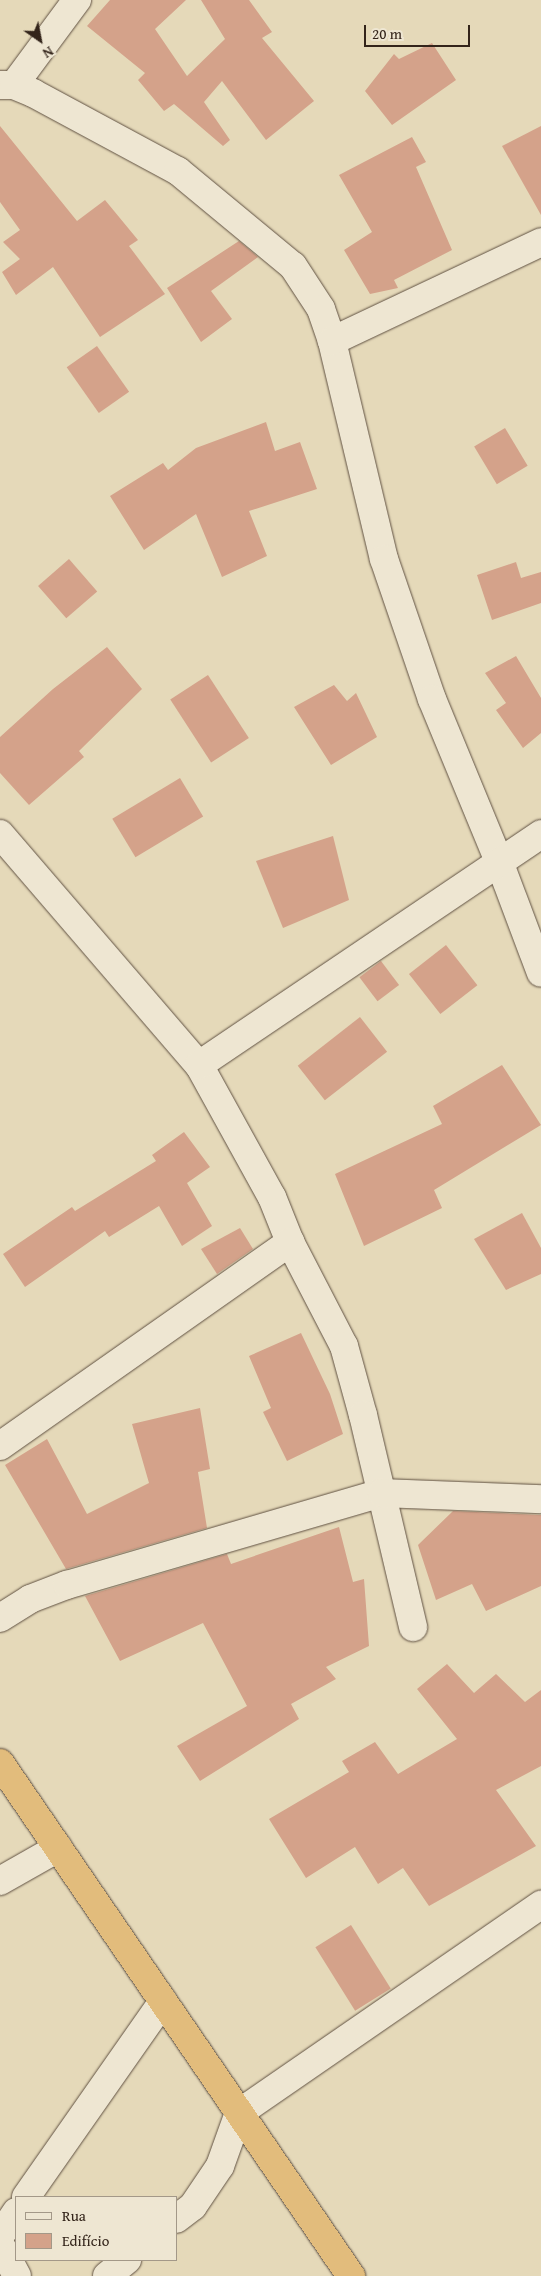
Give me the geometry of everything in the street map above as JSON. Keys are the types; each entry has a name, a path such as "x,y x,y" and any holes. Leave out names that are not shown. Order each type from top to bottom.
{"highway":[{"path":"0,1763 351,2276"}],"street":[{"path":"77,0 7,85 178,171 293,266 320,310 332,341 384,558 432,699 500,864 541,973"},
{"path":"332,341 541,242"},
{"path":"0,834 200,1065 272,1197 290,1242 344,1346 382,1493 413,1627"},
{"path":"200,1065 500,864 541,834"},
{"path":"0,1446 290,1242"},
{"path":"0,1618 30,1599 67,1584 382,1493 541,1499"},
{"path":"0,1881 58,1848"},
{"path":"178,2217 193,2206 220,2166 239,2113 541,1905"},
{"path":"27,2196 163,2001"},
{"path":"0,2236 15,2214"},
{"path":"0,2244 17,2276"},
{"path":"107,2276 126,2261"}],"building":[{"path":"110,0 186,0 155,29 187,76 225,39 201,0 249,0 272,32 262,38 314,101 266,140 222,81 204,102 230,140 223,146 174,104 164,111 138,80 145,73 87,26"},
{"path":"432,43 456,80 392,125 365,91 394,54 399,59"},
{"path":"0,126 77,221 105,200 138,240 129,246 165,294 100,337 53,267 16,295 2,272 20,259 3,242 20,230 0,202"},
{"path":"541,126 541,215 502,146"},
{"path":"412,137 426,162 416,167 452,250 394,280 398,288 370,294 344,250 372,232 339,175"},
{"path":"239,241 258,257 211,291 232,319 201,342 167,288"},
{"path":"97,346 129,392 99,413 67,367"},
{"path":"266,422 275,451 300,442 317,489 249,511 267,556 222,577 196,514 144,550 110,496 163,463 168,470 196,448"},
{"path":"505,428 528,466 497,484 474,447"},
{"path":"69,559 97,591 66,618 38,586"},
{"path":"516,562 521,578 541,572 541,603 492,620 477,575"},
{"path":"107,647 142,689 79,751 84,757 29,805 0,773 0,737 53,689"},
{"path":"516,656 541,698 541,733 523,748 496,710 506,703 485,673"},
{"path":"208,675 249,738 211,762 170,700"},
{"path":"334,685 347,701 356,693 377,737 331,765 294,707"},
{"path":"180,778 203,817 135,857 112,819"},
{"path":"333,836 349,900 283,928 256,861"},
{"path":"446,945 477,985 440,1014 409,974"},
{"path":"381,961 399,985 377,1001 359,977"},
{"path":"360,1017 387,1052 325,1100 298,1066"},
{"path":"502,1065 541,1125 434,1190 442,1208 364,1246 335,1174 442,1124 433,1106"},
{"path":"184,1132 210,1167 187,1183 212,1226 182,1246 159,1206 109,1237 105,1231 25,1287 3,1254 72,1207 75,1211 156,1161 152,1155"},
{"path":"522,1213 541,1248 541,1274 506,1290 474,1239"},
{"path":"240,1228 253,1249 217,1274 201,1249"},
{"path":"301,1333 330,1394 343,1434 287,1461 263,1412 271,1408 249,1356"},
{"path":"200,1408 210,1469 198,1472 207,1528 66,1569 5,1465 47,1439 87,1514 149,1483 132,1424"},
{"path":"453,1511 541,1515 541,1586 486,1611 472,1584 436,1600 418,1545"},
{"path":"339,1527 353,1582 364,1579 369,1646 326,1667 336,1679 291,1704 299,1719 200,1781 177,1746 247,1706 203,1623 120,1661 85,1596 227,1554 231,1564"},
{"path":"447,1664 474,1693 496,1674 525,1702 541,1690 541,1766 496,1790 536,1846 429,1906 403,1868 378,1884 355,1847 306,1878 269,1819 349,1772 342,1761 375,1742 398,1774 457,1739 417,1689"},
{"path":"351,1925 391,1989 355,2011 315,1947"}]}
